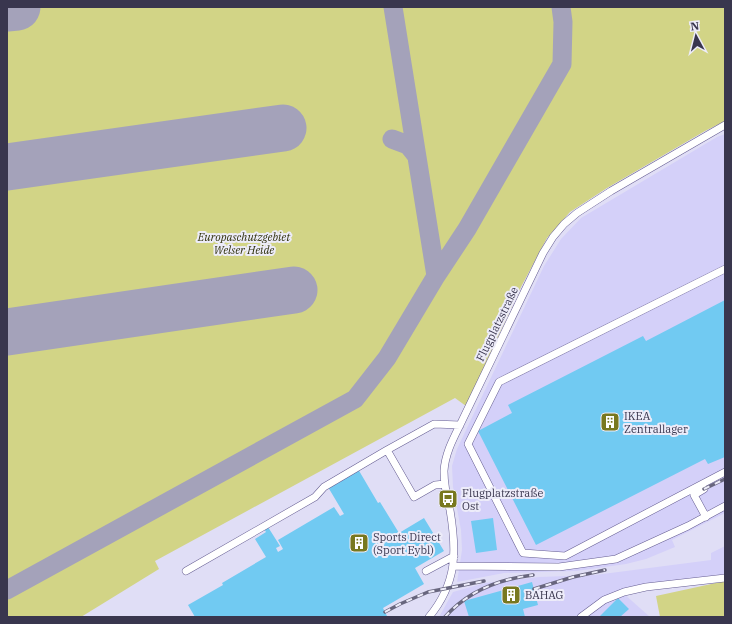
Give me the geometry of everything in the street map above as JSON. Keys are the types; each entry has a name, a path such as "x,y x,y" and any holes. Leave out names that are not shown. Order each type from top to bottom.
{"street":[{"name":"Flugplatzstraße","path":"429,617 446,592 453,566 453,533 444,472 451,444 543,253 553,237 564,224 590,203 725,125"},
{"path":"725,269 499,382 468,444 522,553 565,556 725,472"},
{"path":"186,571 315,497 324,487 434,424 460,425"},
{"path":"387,450 414,497 435,485 445,484"},
{"path":"704,489 694,495 706,517"},
{"path":"453,566 559,567 616,559 688,526 725,506"},
{"path":"426,571 454,556"},
{"path":"581,617 604,600 624,592 646,587 725,578"}],"shaded area":[{"path":"725,134 725,513 672,540 675,547 646,559 626,564 576,571 504,573 457,582 462,550 461,530 453,487 452,466 457,449 544,266 561,239 581,218 717,137"},
{"path":"725,546 725,581 623,593 650,617 439,617 453,592 485,583 539,577 595,575 711,560 711,553"}],"green space":[{"name":"Europaschutzgebiet Welser Heide","path":"7,7 725,7 725,121 607,188 570,212 547,238 521,287 466,406 455,398 155,561 159,569 81,617 7,617"},
{"path":"725,581 725,617 660,617 656,596"}],"building":[{"name":"IKEA Zentrallager","path":"725,300 725,457 708,464 705,459 536,545 478,431 512,413 508,405 643,336 646,341"},
{"name":"Sports Direct (Sport Eybl)","path":"358,469 378,503 380,502 399,533 424,518 444,551 415,568 424,584 383,608 387,616 385,617 195,617 188,605 223,585 222,583 266,557 255,539 266,532 264,529 268,527 280,546 276,548 278,552 283,549 278,540 334,507 340,516 344,514 328,487"},
{"path":"493,518 497,550 476,553 471,521"},
{"name":"BAHAG","path":"532,582 538,605 523,609 525,617 469,617 464,601"},
{"path":"618,598 629,609 620,617 599,617"}],"taxiway":[{"path":"7,590 355,399 387,358 436,276 393,7"},
{"path":"436,276 467,229 562,64 563,22 561,7"},
{"path":"392,139 408,145 416,155"}],"runway":[{"path":"7,8 17,7"},
{"path":"7,167 283,128"},
{"path":"7,332 294,290"}],"railway":[{"path":"704,489 725,479"},
{"path":"534,589 573,577 605,570"},
{"path":"445,617 474,593 496,583 533,575"},
{"path":"385,612 428,592 484,581"}],"place":[{"name":"IKEA Zentrallager","path":"610,422"},
{"name":"Flugplatzstraße Ost","path":"448,499"},
{"name":"Sports Direct (Sport Eybl)","path":"359,543"},
{"name":"BAHAG","path":"511,595"}]}
